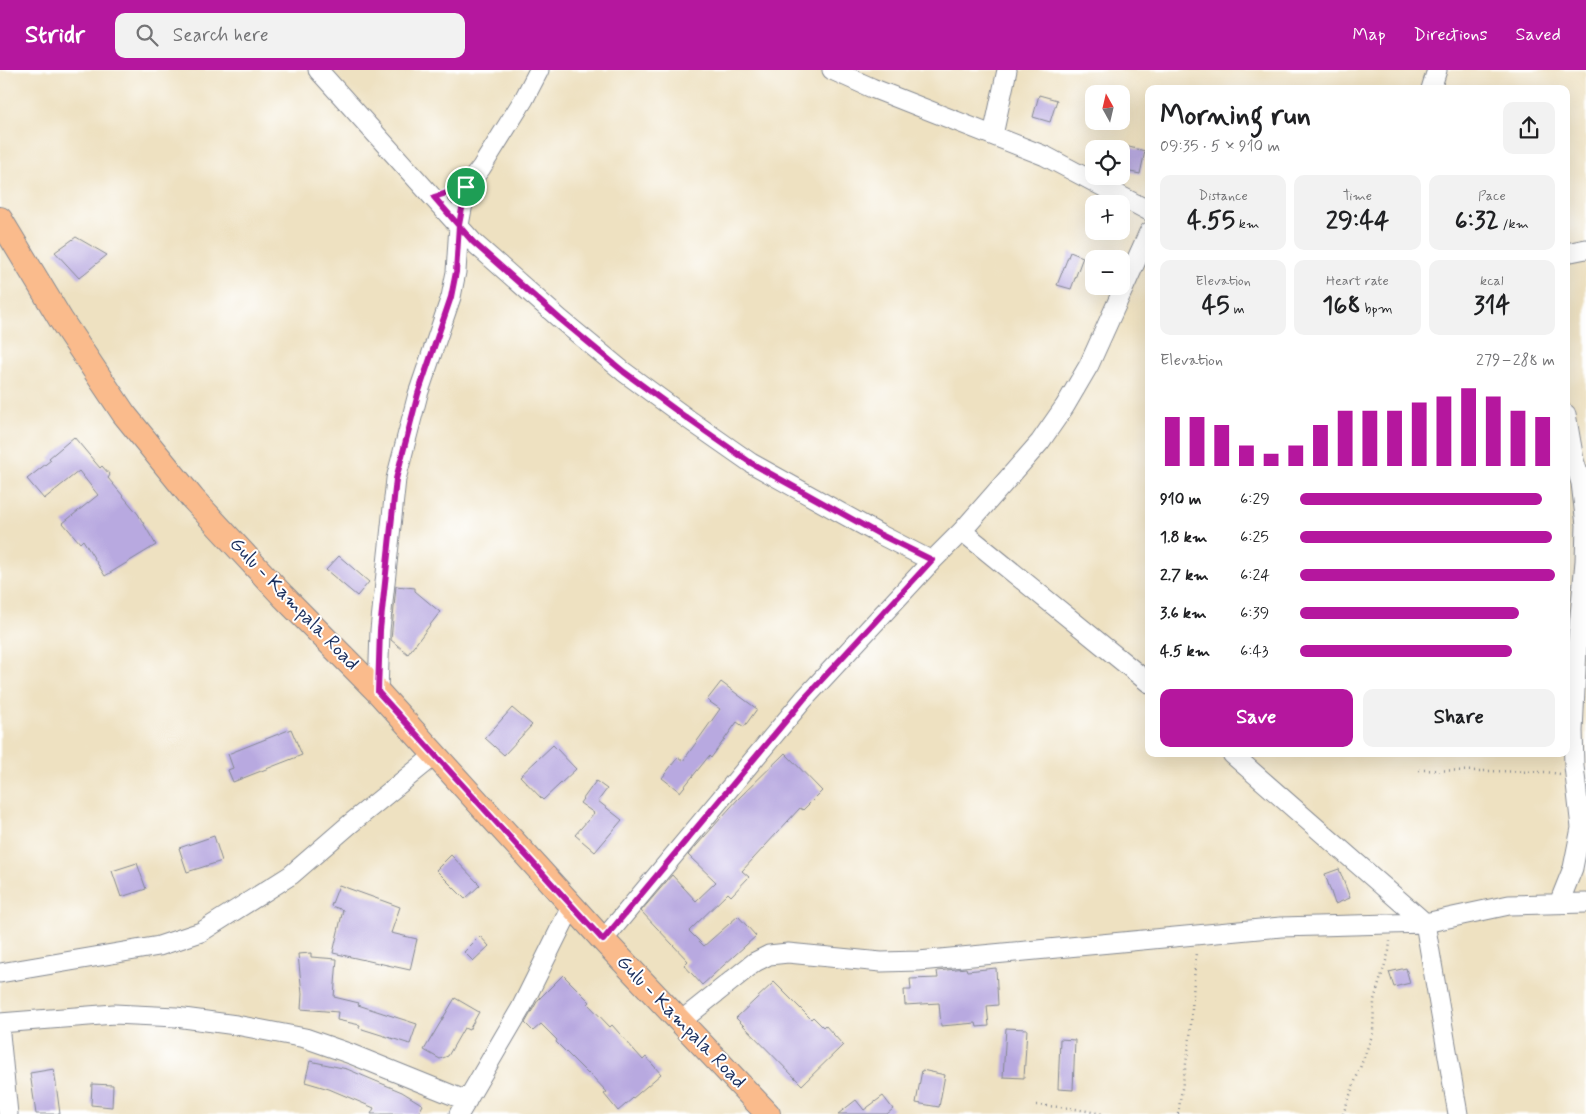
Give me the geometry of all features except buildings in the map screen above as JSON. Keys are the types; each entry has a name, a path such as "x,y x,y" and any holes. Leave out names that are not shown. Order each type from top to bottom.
{"main road":[{"name":"Gulu - Kampala Road","path":"0,219 61,320 124,414 193,499 283,596 378,692 603,940 768,1114"}],"street":[{"path":"318,70 473,242 560,319 624,372 751,463 879,534 932,560"},
{"path":"378,692 380,630 396,479 418,394 451,297 456,272 459,225 466,187 481,168 539,70"},
{"path":"832,70 872,88 1045,156 1145,209"},
{"path":"993,135 1007,70"},
{"path":"1432,85 1437,70"},
{"path":"434,197 466,187"},
{"path":"603,940 804,699 932,560 962,532 1040,442 1065,406 1092,357 1145,241"},
{"path":"1570,252 1586,249"},
{"path":"1560,903 1574,868 1581,828 1580,775 1573,731 1586,525 1581,483 1570,437"},
{"path":"962,532 1145,680"},
{"path":"0,973 159,946 201,932 291,875 435,755"},
{"path":"1235,757 1425,923 1458,1114"},
{"path":"681,1021 755,962 769,955 788,953 880,962 919,961 1282,927 1425,923 1509,905 1586,903"},
{"path":"0,1023 114,1014 176,1017 236,1025 305,1038 351,1054 463,1108 521,1008 572,905"},
{"path":"0,1034 1,1062 8,1114"}],"path":[{"path":"1419,770 1546,772 1580,775"},
{"path":"1343,1114 1373,1033 1374,1000 1389,951 1392,924"},
{"path":"1178,1114 1190,1038 1197,936"},
{"path":"1036,1105 1070,1108 1103,1114"}],"route":[{"path":"466,187 434,197 459,225 473,242 560,319 624,372 751,463 879,534 932,560 804,699 603,940 378,692 380,630 396,479 418,394 451,297 456,272 459,225 466,187"}]}
